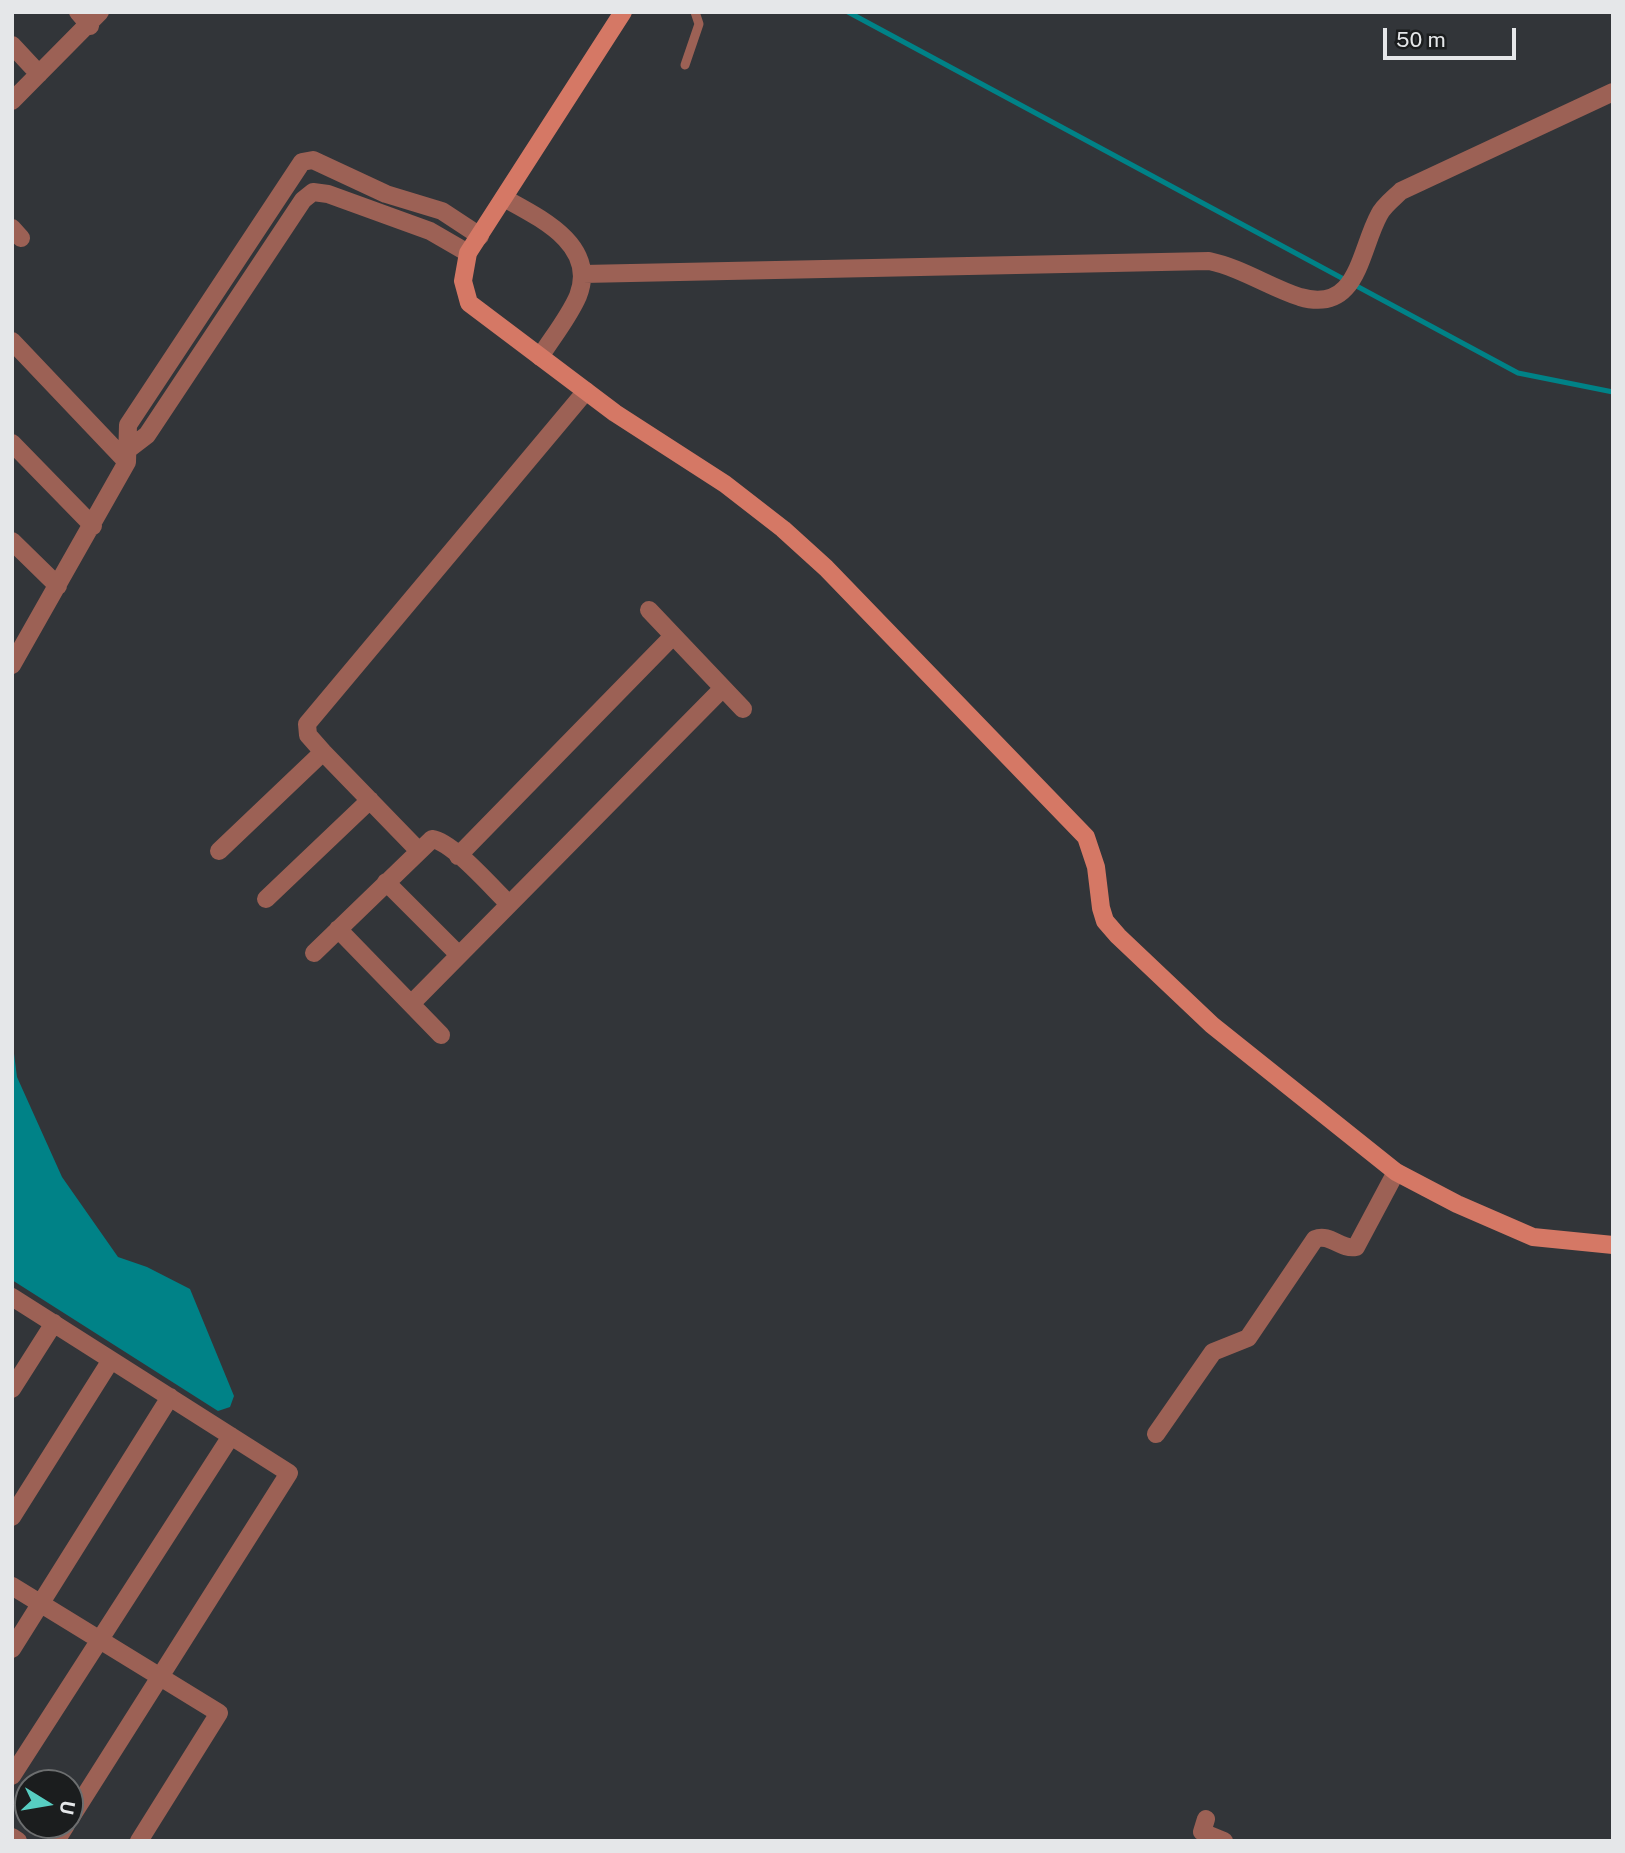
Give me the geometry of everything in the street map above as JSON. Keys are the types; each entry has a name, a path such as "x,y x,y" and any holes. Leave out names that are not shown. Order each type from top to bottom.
{"street":[{"path":"623,12 468,253 463,281 469,303 586,391 725,484 827,568 1086,837 1096,867 1105,920 1118,936 1212,1025 1396,1172 1467,1209 1533,1237 1613,1245"},
{"path":"12,101 89,17"},
{"path":"12,45 39,74"},
{"path":"583,274 1209,261 1233,266 1300,297 1326,301 1348,289 1380,213 1401,191 1613,92"},
{"path":"128,455 128,425 302,162 313,160 386,194 442,211 480,236"},
{"path":"15,652 93,526 128,455 147,435 303,200 313,192 328,194 430,231 468,253"},
{"path":"504,198 555,226 570,243 583,274 577,297 540,357"},
{"path":"12,341 128,455"},
{"path":"418,850 308,735 308,722 586,391"},
{"path":"12,443 93,526"},
{"path":"12,541 58,586"},
{"path":"649,610 743,709"},
{"path":"458,856 673,636"},
{"path":"411,1004 723,688"},
{"path":"219,851 323,752"},
{"path":"266,899 370,800"},
{"path":"314,953 432,839 458,856 509,904"},
{"path":"386,882 459,955"},
{"path":"338,929 442,1035"},
{"path":"1156,1434 1213,1352 1248,1338 1315,1239 1324,1237 1349,1248 1356,1247 1396,1172"},
{"path":"12,1297 289,1473 84,1797"},
{"path":"12,1389 54,1323"},
{"path":"12,1517 111,1360"},
{"path":"12,1649 170,1397"},
{"path":"12,1776 231,1436"},
{"path":"12,1586 219,1713 139,1841"},
{"path":"1206,1819 1202,1832 1224,1841"},
{"path":"12,1837 19,1841"}],"lane":[{"path":"685,65 699,24 695,12"}],"water":[{"path":"12,1038 17,1077 62,1177 118,1257 147,1267 190,1289 234,1396 230,1407 218,1411 12,1280"}],"waterway":[{"path":"848,12 1518,373 1613,392"}]}
